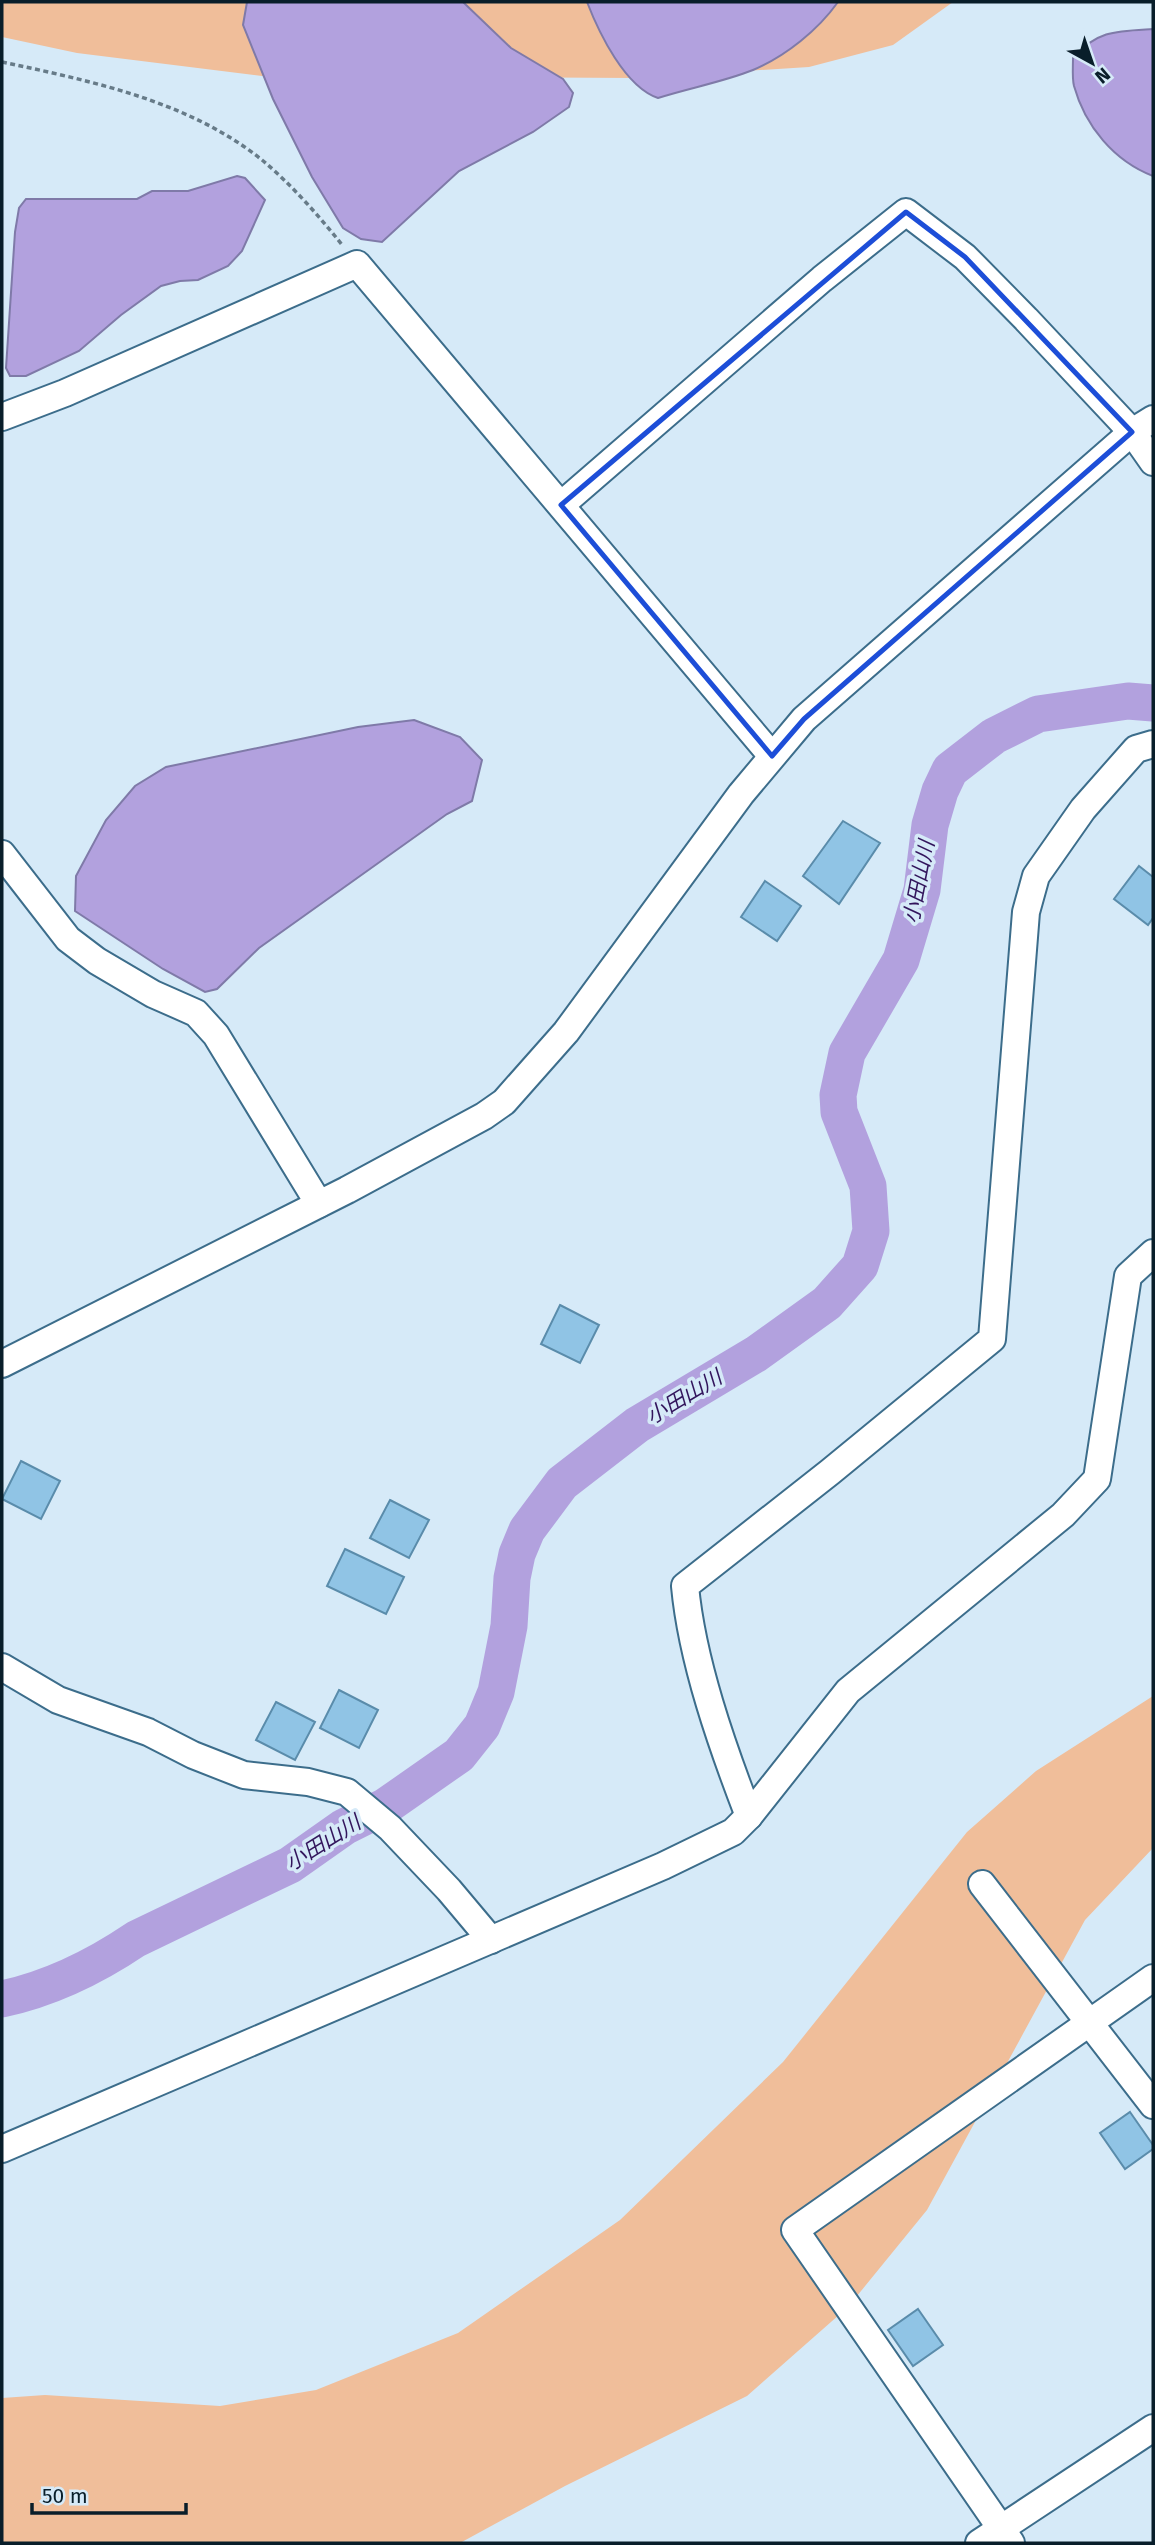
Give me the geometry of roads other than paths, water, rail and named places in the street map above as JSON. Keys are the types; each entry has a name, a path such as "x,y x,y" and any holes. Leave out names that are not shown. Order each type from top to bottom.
{"street":[{"path":"561,505 822,279 906,212 965,257 1026,319 1142,425 1153,462"},
{"path":"2,416 65,393 357,264 772,756"},
{"path":"2,1363 319,1205 484,1116 504,1102 566,1032 772,756 804,719 1142,425"},
{"path":"749,1816 722,1746 687,1617 685,1586 992,1339 1025,926 1036,876 1083,809 1136,749 1153,744"},
{"path":"2,855 68,939 97,961 153,994 196,1013 216,1035 319,1205"},
{"path":"2,2149 663,1866 733,1832 749,1816 848,1691 1063,1515 1097,1479 1128,1276 1153,1253"},
{"path":"2,1667 58,1700 148,1732 193,1755 244,1775 308,1782 347,1792 390,1828 449,1890 491,1940"},
{"path":"982,1884 1153,2105"},
{"path":"1153,1978 795,2230 997,2538 1153,2428"}],"waterway":[{"name":"小田山川","path":"2,1999 72,1975 136,1939 290,1865 344,1827 386,1806 459,1755 482,1726 496,1692 509,1626 512,1578 517,1554 527,1530 562,1483 637,1425 756,1354 827,1303 860,1266 871,1231 868,1186 839,1112 838,1095 847,1053 901,960 922,890 930,825 940,791 950,770 994,736 1038,714 1128,701 1153,703"}]}
